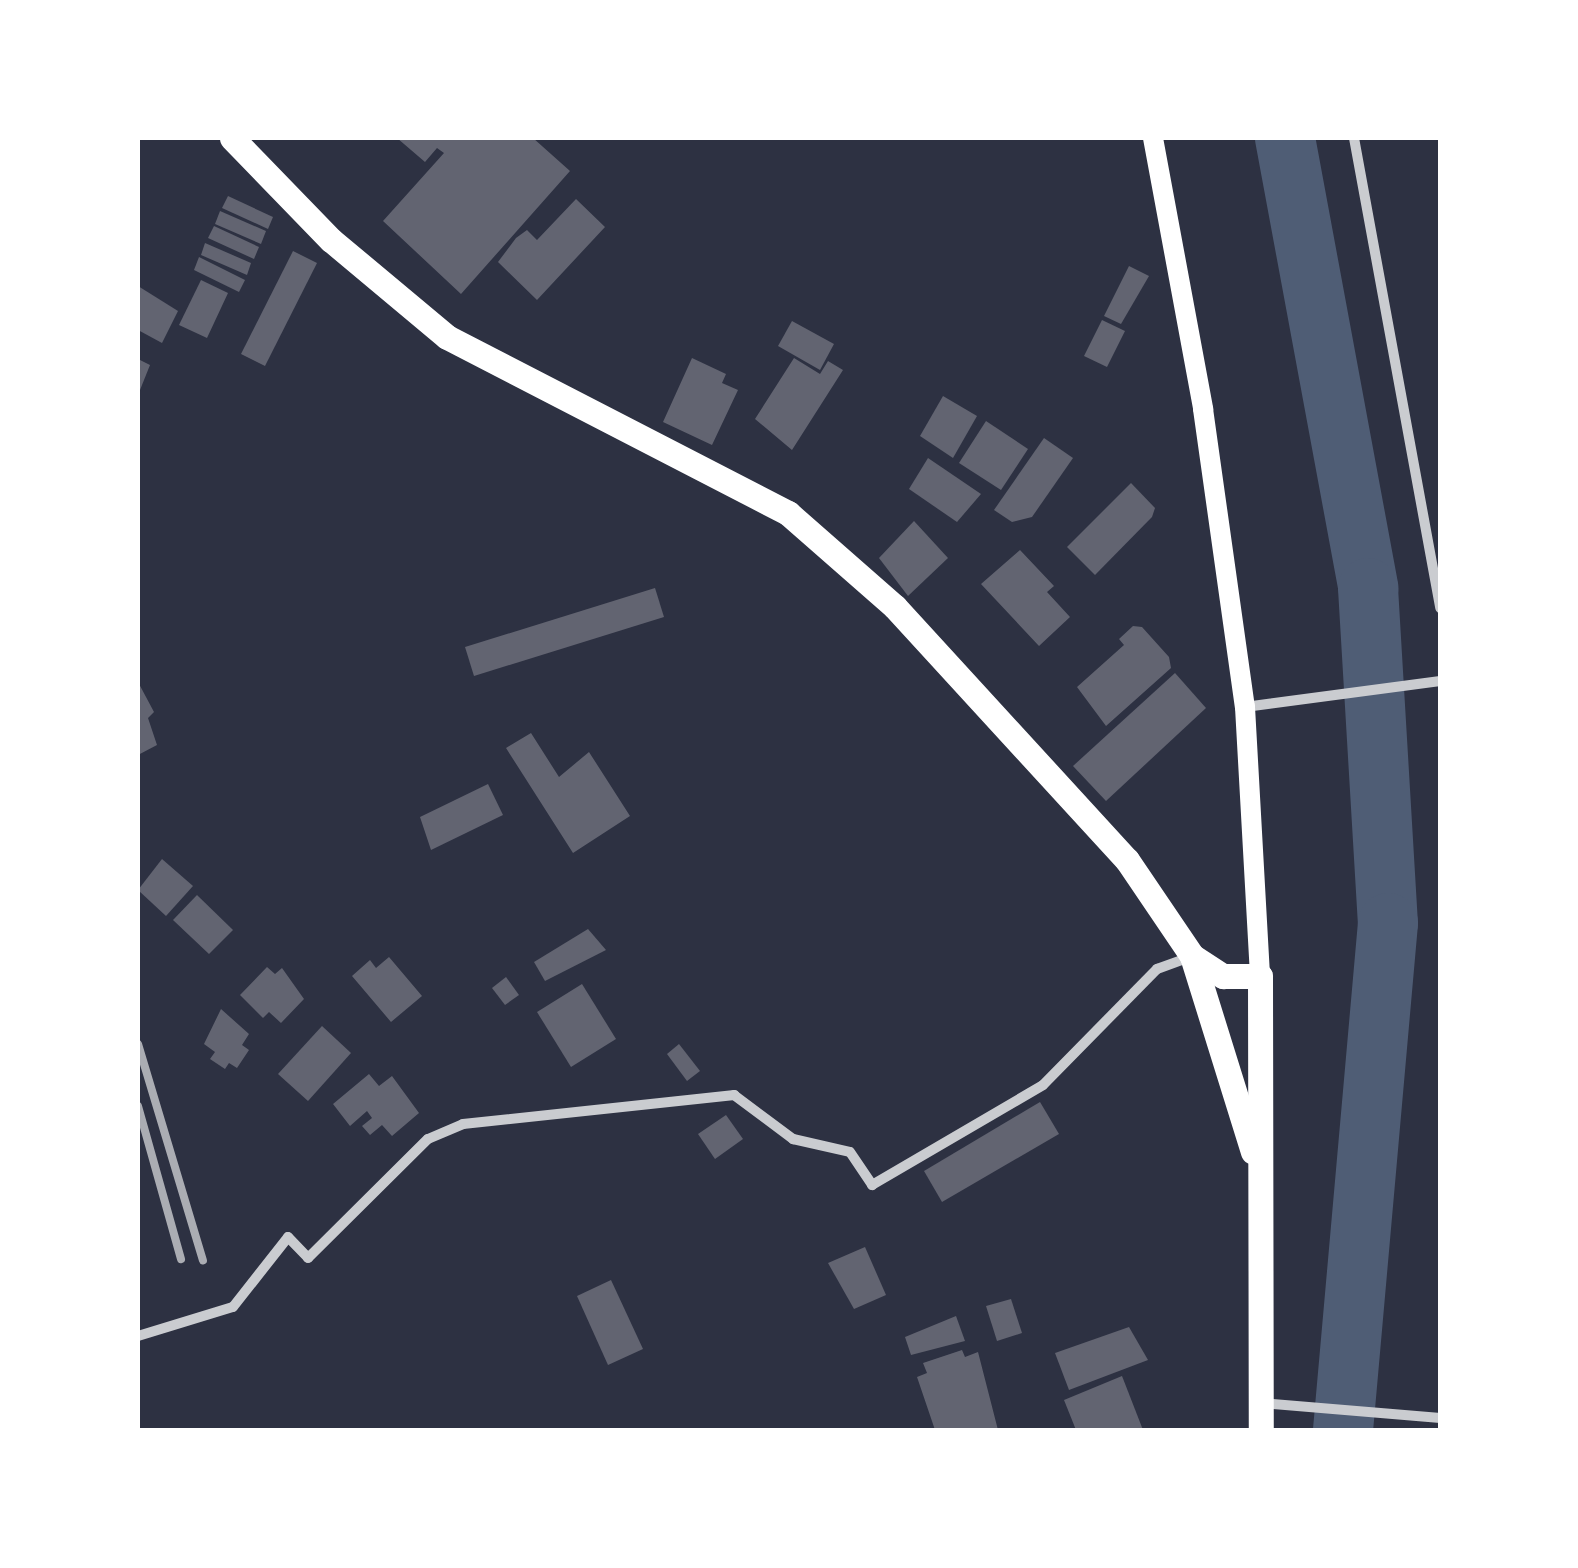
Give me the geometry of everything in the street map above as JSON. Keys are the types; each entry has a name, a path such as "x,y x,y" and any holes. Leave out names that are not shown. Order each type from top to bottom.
{"highway":[{"path":"232,138 330,240 447,337 788,513 896,607 1114,846 1192,956 1239,1093 1264,1201"},
{"path":"1192,956 1224,976 1260,976 1273,1404 1261,1430"}],"main road":[{"path":"1152,138 1202,409 1246,708 1260,976"}],"street":[{"path":"1354,138 1440,608"},
{"path":"1246,708 1439,681"},
{"path":"138,1336 233,1307 288,1237 308,1258 428,1138 463,1124 734,1096 793,1140 850,1152 872,1185 1043,1085 1158,969 1192,956"},
{"path":"1273,1404 1437,1418"}],"building":[{"path":"397,138 533,138 570,171 461,294 383,221 444,153 437,148 425,162"},
{"path":"228,196 273,217 268,229 222,208"},
{"path":"576,199 605,227 537,300 498,262 527,230 537,240"},
{"path":"220,211 266,231 261,244 215,224"},
{"path":"214,226 259,247 254,259 208,238"},
{"path":"205,243 251,263 247,275 201,255"},
{"path":"293,251 317,263 265,366 241,354"},
{"path":"199,257 245,280 239,292 194,270"},
{"path":"1129,266 1149,276 1121,324 1104,316"},
{"path":"201,280 228,293 207,338 179,325"},
{"path":"138,286 178,311 162,343 138,330"},
{"path":"1102,320 1125,331 1107,367 1084,356"},
{"path":"792,321 834,344 820,370 778,346"},
{"path":"692,358 726,374 722,383 738,390 712,445 663,422"},
{"path":"794,358 820,374 828,361 843,370 792,450 755,419"},
{"path":"138,359 150,365 138,395"},
{"path":"943,396 977,416 953,458 920,436"},
{"path":"986,421 1028,449 1001,490 959,463"},
{"path":"1044,438 1073,458 1032,517 1012,522 994,510"},
{"path":"928,458 981,494 957,522 909,489"},
{"path":"1131,483 1155,508 1152,517 1095,575 1067,547"},
{"path":"914,521 948,558 908,596 879,558"},
{"path":"1020,550 1054,586 1047,592 1070,617 1039,646 981,584"},
{"path":"655,588 664,617 474,676 465,647"},
{"path":"1133,626 1142,627 1169,657 1171,668 1106,726 1077,687 1124,645 1119,639"},
{"path":"1175,673 1206,708 1106,801 1073,766"},
{"path":"138,682 154,712 148,718 157,745 138,755"},
{"path":"531,733 559,777 589,752 630,816 573,853 506,748"},
{"path":"488,784 503,815 431,850 420,817"},
{"path":"162,859 193,886 166,916 138,890"},
{"path":"197,895 233,930 209,954 173,920"},
{"path":"588,929 606,950 545,981 534,962"},
{"path":"389,957 422,996 391,1022 352,976 370,960 376,968"},
{"path":"267,967 275,974 282,968 304,999 281,1023 269,1012 263,1018 240,995"},
{"path":"506,977 519,995 505,1005 492,988"},
{"path":"582,984 616,1039 571,1067 537,1012"},
{"path":"221,1009 249,1034 242,1045 249,1050 237,1068 229,1063 225,1069 210,1059 215,1052 204,1044"},
{"path":"322,1026 351,1053 308,1101 278,1074"},
{"path":"679,1044 700,1071 687,1081 667,1054"},
{"path":"369,1074 379,1086 392,1076 419,1113 392,1136 382,1125 370,1135 362,1126 372,1118 367,1111 350,1126 333,1104"},
{"path":"1040,1102 1059,1134 942,1202 924,1171"},
{"path":"726,1115 743,1139 715,1159 698,1134"},
{"path":"865,1247 886,1295 854,1309 828,1263"},
{"path":"611,1280 643,1349 608,1365 577,1296"},
{"path":"1011,1299 1022,1333 997,1341 986,1306"},
{"path":"956,1316 965,1341 911,1355 905,1337"},
{"path":"1129,1327 1148,1360 1069,1390 1055,1353"},
{"path":"962,1350 965,1357 978,1352 998,1430 935,1430 917,1377 927,1373 923,1363"},
{"path":"1122,1376 1143,1430 1076,1430 1064,1400"}],"waterway":[{"path":"1285,138 1368,588 1388,923 1343,1430"}],"railway":[{"path":"138,1044 203,1260"},
{"path":"138,1106 181,1259"}]}
